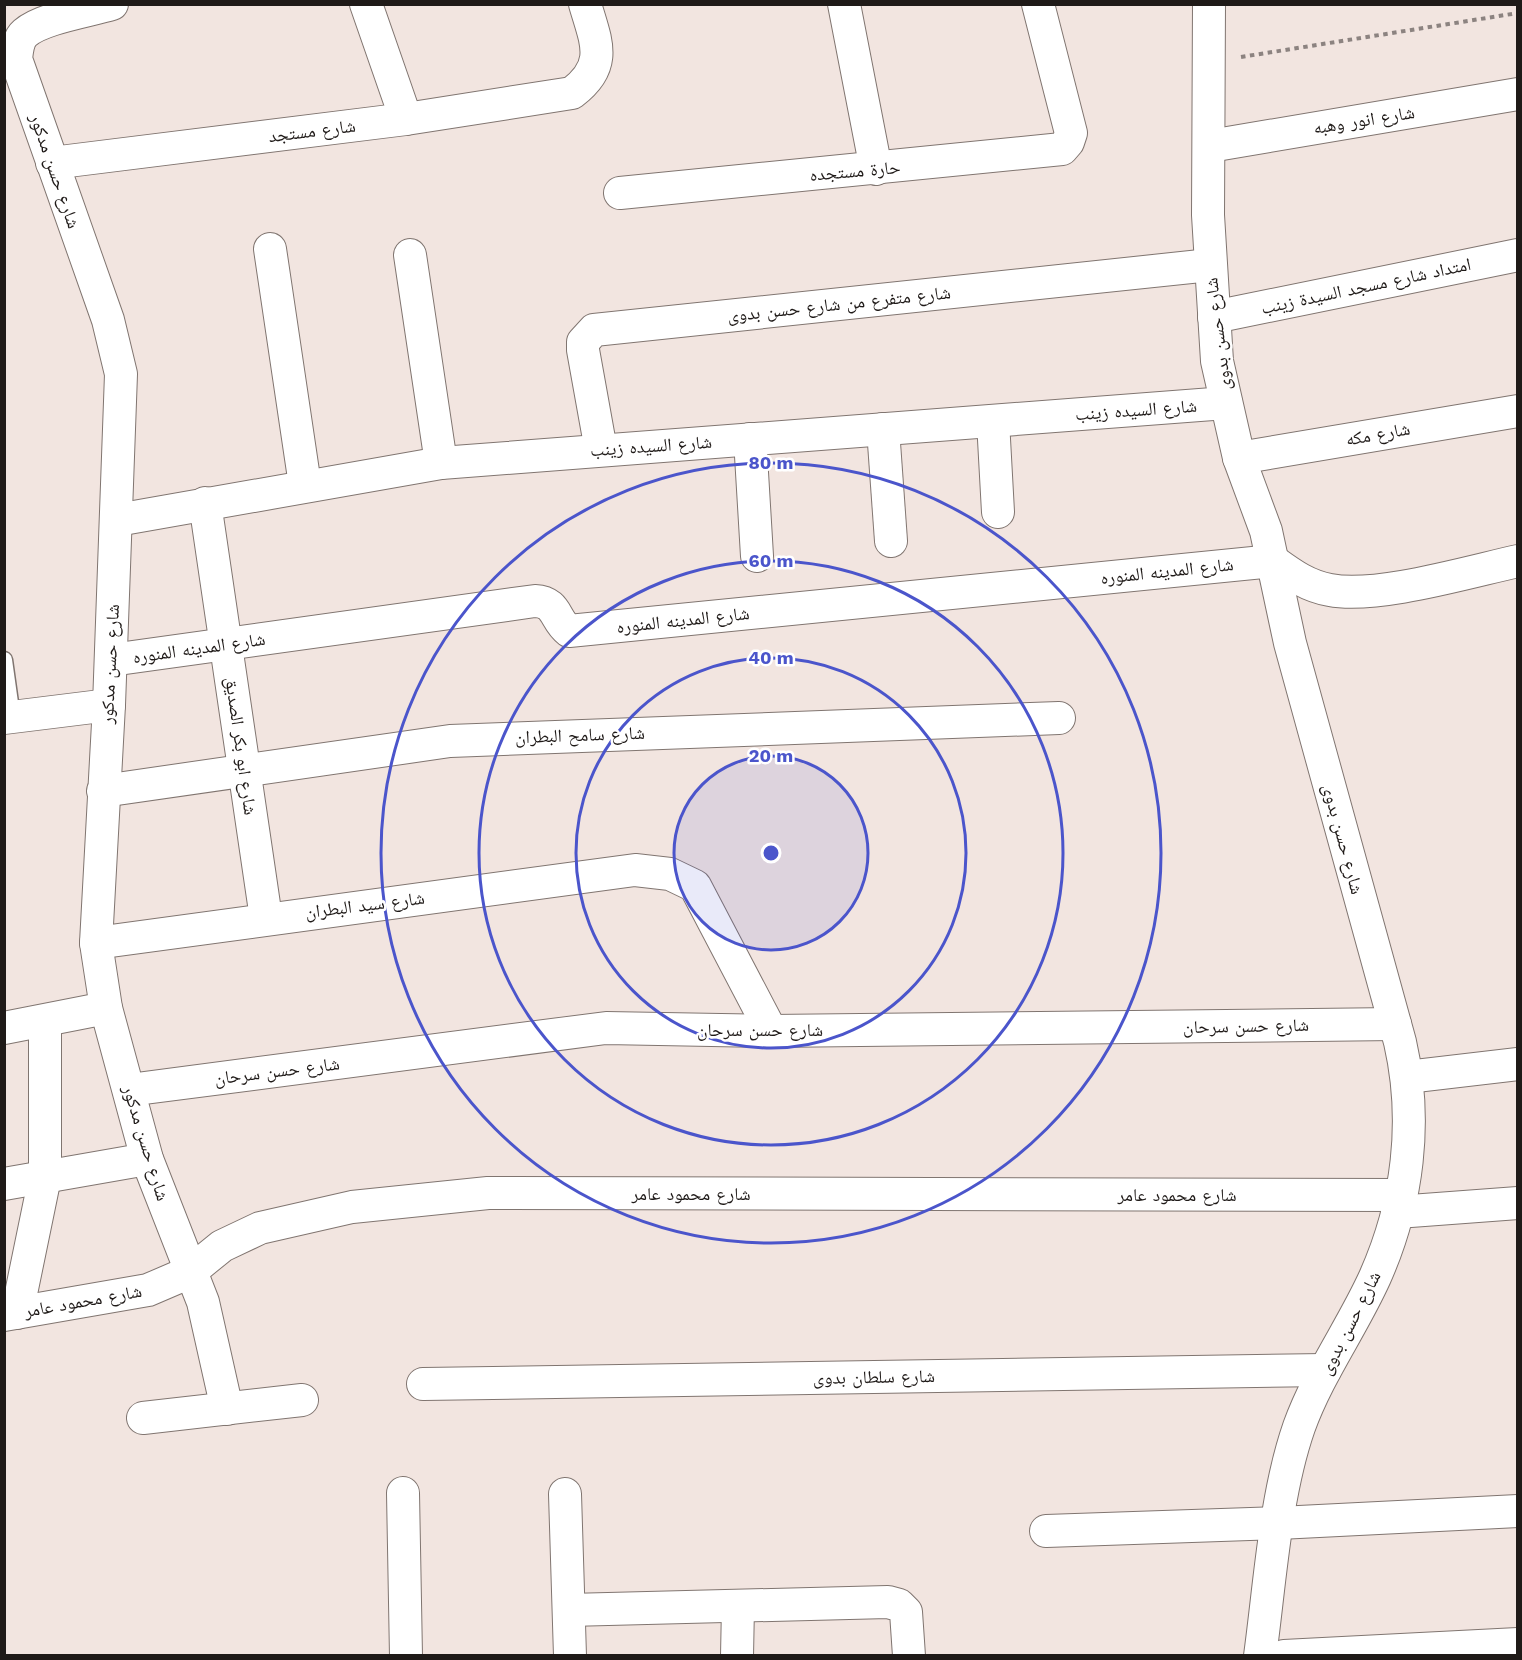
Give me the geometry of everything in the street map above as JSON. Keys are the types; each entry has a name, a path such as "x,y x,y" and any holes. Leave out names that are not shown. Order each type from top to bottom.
{"street":[{"name":"شارع حسن مدكور","path":"112,4 38,25 24,34 17,46 16,59 116,347 121,374 111,660 96,943 106,1008 147,1159 203,1302 227,1409"},
{"path":"366,4 406,119"},
{"name":"شارع مستجد","path":"52,163 406,119 572,93 587,80 597,62 598,48 585,4"},
{"path":"844,4 876,169"},
{"name":"حارة مستجده","path":"620,194 1053,152 1062,149 1071,133 1038,4"},
{"name":"شارع حسن بدوى","path":"1209,4 1210,265 1217,361 1239,458 1266,531 1290,643 1395,1024 1407,1077 1410,1126 1408,1156 1399,1204 1375,1277 1325,1370 1300,1426 1286,1474 1260,1656"},
{"name":"شارع انور وهبه","path":"1210,146 1518,94"},
{"path":"270,249 305,486"},
{"path":"410,255 441,463"},
{"name":"امتداد شارع مسجد السيدة زينب","path":"1214,317 1518,255"},
{"name":"شارع متفرع من شارع حسن بدوى","path":"601,450 583,342 594,330 1210,265"},
{"name":"شارع السيده زينب","path":"117,520 441,463 1226,403"},
{"name":"شارع مكه","path":"1239,458 1518,411"},
{"path":"993,420 998,512"},
{"path":"883,429 891,541"},
{"path":"750,439 757,556"},
{"name":"شارع ابو بكر الصديق","path":"205,503 266,918"},
{"path":"1274,561 1298,580 1331,591 1376,590 1518,561"},
{"name":"شارع المدينه المنوره","path":"111,660 535,601 550,604 558,612 563,627 570,631 1274,561"},
{"path":"8,717 109,705"},
{"name":"شارع سامح البطران","path":"103,791 403,746 497,737 1059,718"},
{"name":"شارع سيد البطران","path":"96,943 266,918 635,870 670,874 695,886 771,1031"},
{"path":"4,1028 45,1022 106,1008"},
{"path":"11,1314 45,1177 45,1022"},
{"name":"شارع حسن سرحان","path":"129,1090 606,1028 771,1031 1395,1024"},
{"path":"1407,1077 1518,1064"},
{"path":"4,1184 147,1159"},
{"name":"شارع محمود عامر","path":"11,1314 148,1290 190,1272 222,1246 260,1228 352,1208 488,1194 1399,1204 1518,1203"},
{"name":"شارع سلطان بدوى","path":"423,1384 1325,1370"},
{"path":"143,1418 302,1400"},
{"path":"403,1493 406,1656"},
{"path":"565,1494 570,1656"},
{"path":"1046,1531 1279,1523 1518,1510"},
{"path":"569,1610 888,1602 899,1605 906,1612 909,1623 909,1656"},
{"path":"737,1656 738,1606"},
{"path":"1284,1656 1518,1644"}],"lane":[{"path":"4,660 8,717"}],"path":[{"path":"1208,62 1518,12"}]}
